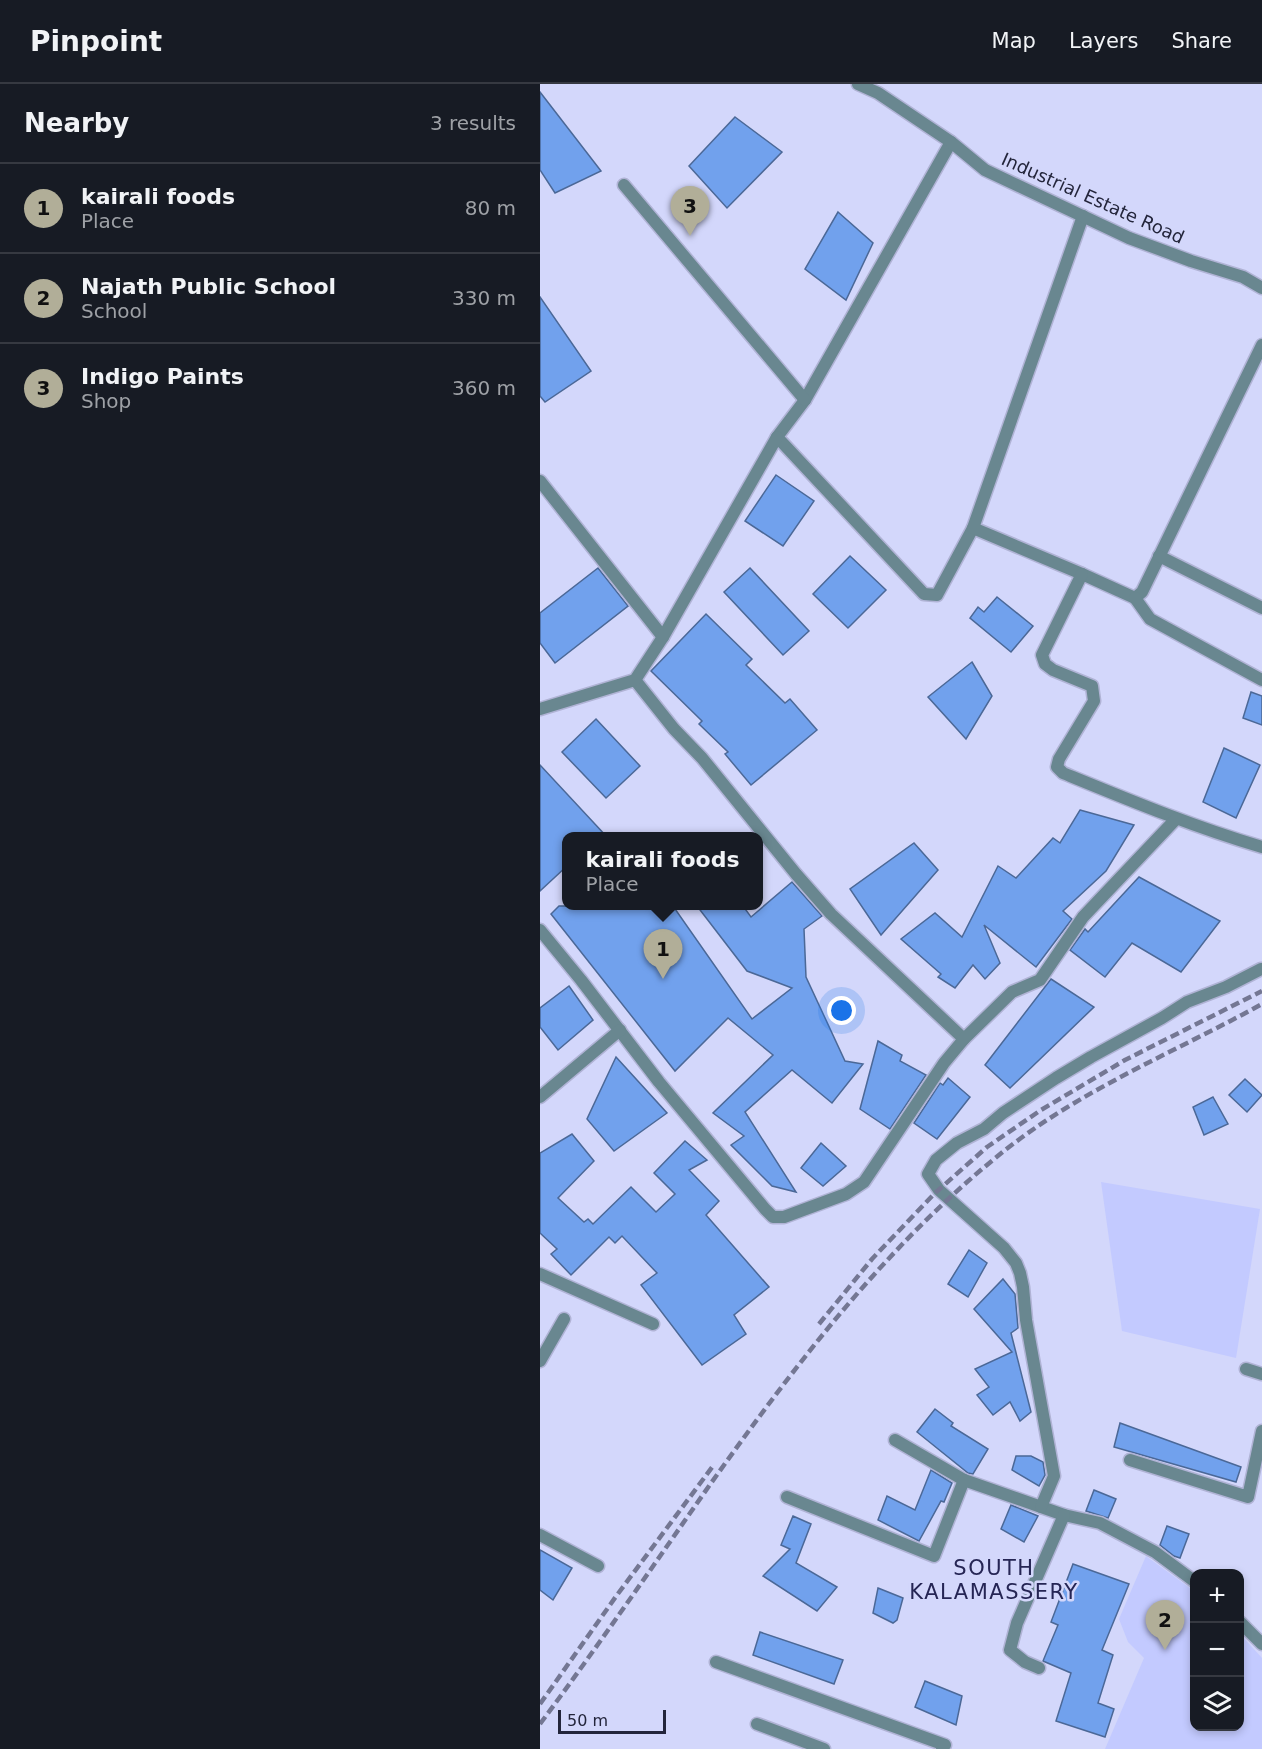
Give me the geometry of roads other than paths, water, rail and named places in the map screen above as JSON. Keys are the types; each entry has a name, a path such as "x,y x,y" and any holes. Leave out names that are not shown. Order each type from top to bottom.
{"street":[{"name":"Industrial Estate Road","path":"858,84 878,93 951,142 985,170 1129,238 1242,277 1262,288"},
{"path":"540,709 635,680 663,637 777,437 805,400 951,142"},
{"path":"624,185 805,400"},
{"path":"777,437 924,594 937,595 973,528 1083,216"},
{"path":"1135,598 1142,592 1262,345"},
{"path":"540,482 663,637"},
{"path":"973,528 1135,598 1150,619 1262,680"},
{"path":"1159,556 1262,608"},
{"path":"1082,574 1042,655 1045,664 1053,670 1092,686 1094,694 1094,701 1059,759 1057,767 1063,773 1176,819 1262,847"},
{"path":"635,680 762,832"},
{"path":"540,930 667,1092 765,1209 773,1217 783,1217 846,1194 864,1182 944,1063 964,1039 1012,992 1040,980 1083,916 1176,819"},
{"path":"763,833 831,914 964,1039"},
{"path":"1041,1508 1054,1476 1026,1320 1020,1273 1016,1263 1004,1248 939,1190 928,1174 936,1160 957,1143 984,1129 1003,1113 1090,1057 1187,1002 1226,987 1261,969"},
{"path":"540,1097 620,1030"},
{"path":"540,1274 653,1324"},
{"path":"540,1361 564,1319"},
{"path":"1246,1369 1262,1374"},
{"path":"1130,1460 1248,1497 1262,1431"},
{"path":"895,1440 964,1480 1041,1508 1100,1524 1155,1552 1190,1578"},
{"path":"788,1497 934,1556 964,1480"},
{"path":"1039,1668 1024,1662 1010,1650 1017,1623 1064,1515"},
{"path":"540,1535 598,1566"},
{"path":"1240,1623 1262,1644"},
{"path":"716,1662 945,1745 942,1749"},
{"path":"757,1724 824,1749"}],"railway":[{"path":"819,1324 872,1259 934,1194 987,1147 1041,1110 1125,1060 1262,991"},
{"path":"540,1724 775,1395 845,1308 920,1226 961,1187 1034,1129 1097,1090 1262,1004"},
{"path":"540,1704 617,1595 713,1466"}],"place":[{"name":"Indigo Paints","path":"690,236"},
{"name":"kairali foods","path":"663,979"},
{"name":"Najath Public School","path":"1165,1650"}],"district":[{"name":"SOUTH KALAMASSERY","path":"994,1580"}]}
